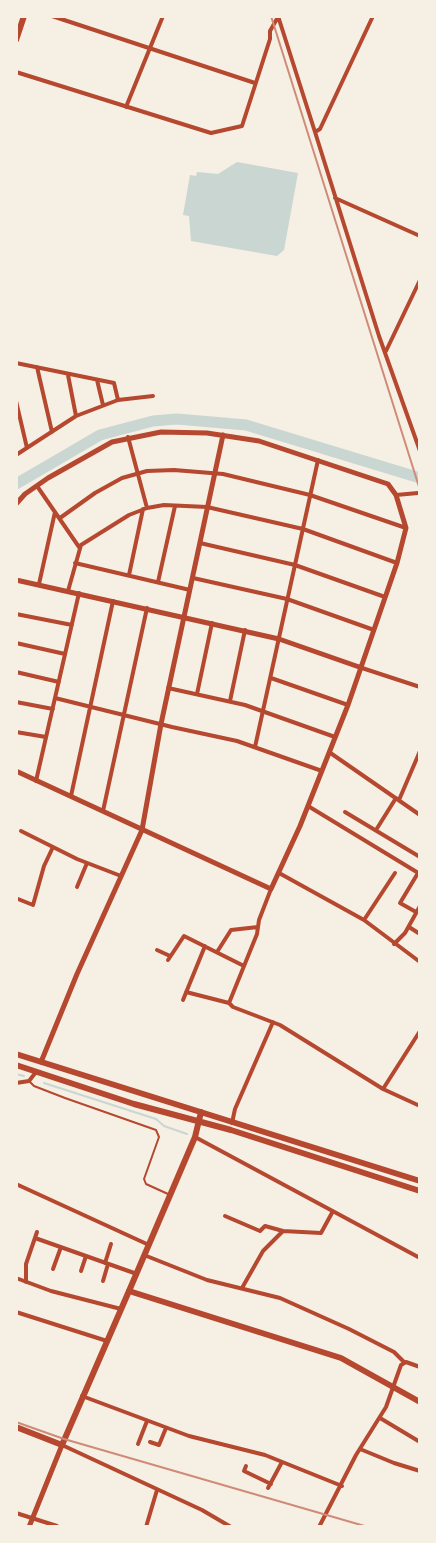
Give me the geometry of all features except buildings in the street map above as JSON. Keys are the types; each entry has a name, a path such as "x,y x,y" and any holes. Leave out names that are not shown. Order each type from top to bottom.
{"main road":[{"path":"16,40 24,16"},
{"path":"16,1054 420,1181"},
{"path":"36,1072 41,1062"},
{"path":"16,1065 198,1122 230,1130 420,1191"},
{"path":"16,1427 62,1445 195,1137 201,1112"},
{"path":"129,1291 341,1358 420,1402"}],"street":[{"path":"52,16 151,47 255,83"},
{"path":"126,108 162,16"},
{"path":"278,16 335,198 420,451"},
{"path":"16,72 126,108 211,133 242,126 270,40 270,31 278,16"},
{"path":"315,132 320,129 373,16"},
{"path":"335,198 420,236"},
{"path":"386,351 420,280"},
{"path":"16,363 114,383 118,400"},
{"path":"37,367 52,432"},
{"path":"68,375 76,416"},
{"path":"97,380 103,405"},
{"path":"16,455 76,416 118,400 153,396"},
{"path":"16,401 27,448"},
{"path":"16,504 24,494 89,453 128,437 161,432 223,435 259,441 388,484 396,495 406,528 397,564 348,705 272,890 258,927 258,934 229,1003"},
{"path":"41,1062 77,974 142,830 168,688 223,435"},
{"path":"128,437 145,508 129,575"},
{"path":"255,747 318,460"},
{"path":"60,518 112,484 137,474 160,470 216,473 310,495 406,528"},
{"path":"37,486 79,547"},
{"path":"396,495 418,493"},
{"path":"158,582 175,506"},
{"path":"68,591 79,547 118,521 145,508 175,506 207,507 303,529 397,564"},
{"path":"39,584 55,512"},
{"path":"200,543 295,565 385,597"},
{"path":"75,563 190,590"},
{"path":"193,578 287,599 374,630"},
{"path":"16,580 212,622 279,639 420,687"},
{"path":"36,781 78,594"},
{"path":"71,796 112,601"},
{"path":"103,811 147,608"},
{"path":"16,614 72,625"},
{"path":"197,694 212,622"},
{"path":"230,701 245,630"},
{"path":"16,643 66,654"},
{"path":"16,672 59,682"},
{"path":"271,678 348,705"},
{"path":"168,688 230,701 335,737"},
{"path":"56,698 255,747 322,771"},
{"path":"16,702 53,709"},
{"path":"16,732 46,737"},
{"path":"376,830 398,799 420,751"},
{"path":"329,752 420,815"},
{"path":"16,771 272,890"},
{"path":"308,806 419,873 400,903 416,912"},
{"path":"345,812 420,857"},
{"path":"21,831 87,863 121,876"},
{"path":"18,899 33,905 44,866 53,847"},
{"path":"77,887 87,863"},
{"path":"279,873 364,920 420,962"},
{"path":"364,920 395,873"},
{"path":"394,944 409,928 420,906"},
{"path":"217,952 231,930 258,927"},
{"path":"409,928 420,934"},
{"path":"157,950 169,958 184,936 244,966"},
{"path":"183,1000 205,946"},
{"path":"186,992 229,1003 233,1007 274,1022 384,1089 420,1106"},
{"path":"230,1130 235,1109 274,1022"},
{"path":"384,1089 420,1031"},
{"path":"16,1083 29,1081 36,1072"},
{"path":"195,1137 420,1258"},
{"path":"16,1184 149,1245"},
{"path":"225,1216 260,1231 265,1226 283,1231 321,1233 332,1211"},
{"path":"242,1288 263,1251 283,1231"},
{"path":"26,1282 26,1264 37,1232"},
{"path":"35,1238 137,1274"},
{"path":"103,1281 111,1244"},
{"path":"53,1269 61,1247"},
{"path":"144,1255 206,1280 280,1298 349,1329 394,1352 404,1362 420,1367"},
{"path":"81,1271 86,1256"},
{"path":"16,1278 51,1291 122,1309"},
{"path":"16,1312 107,1341"},
{"path":"319,1527 360,1449 380,1418 404,1362"},
{"path":"82,1396 166,1428 282,1462 342,1486"},
{"path":"380,1418 420,1442"},
{"path":"138,1444 147,1421"},
{"path":"150,1442 159,1445 166,1428"},
{"path":"29,1527 62,1445 202,1510 231,1527"},
{"path":"360,1449 394,1464 420,1471"},
{"path":"246,1466 244,1471 270,1486 282,1462"},
{"path":"146,1527 157,1490"},
{"path":"16,1512 56,1526"}],"lane":[{"path":"29,1081 34,1086 156,1130 159,1137 144,1179 146,1184 170,1195"}],"shaded area":[{"path":"237,162 298,173 284,250 277,256 191,241 189,216 183,215 190,175 196,176 197,172 218,174"}],"waterway":[{"path":"16,484 100,435 153,421 177,419 246,425 420,478"},
{"path":"16,1074 24,1076"},
{"path":"44,1083 156,1119 164,1126 187,1134"}],"railway":[{"path":"271,16 420,490"},
{"path":"16,1422 64,1439 368,1527"}]}
